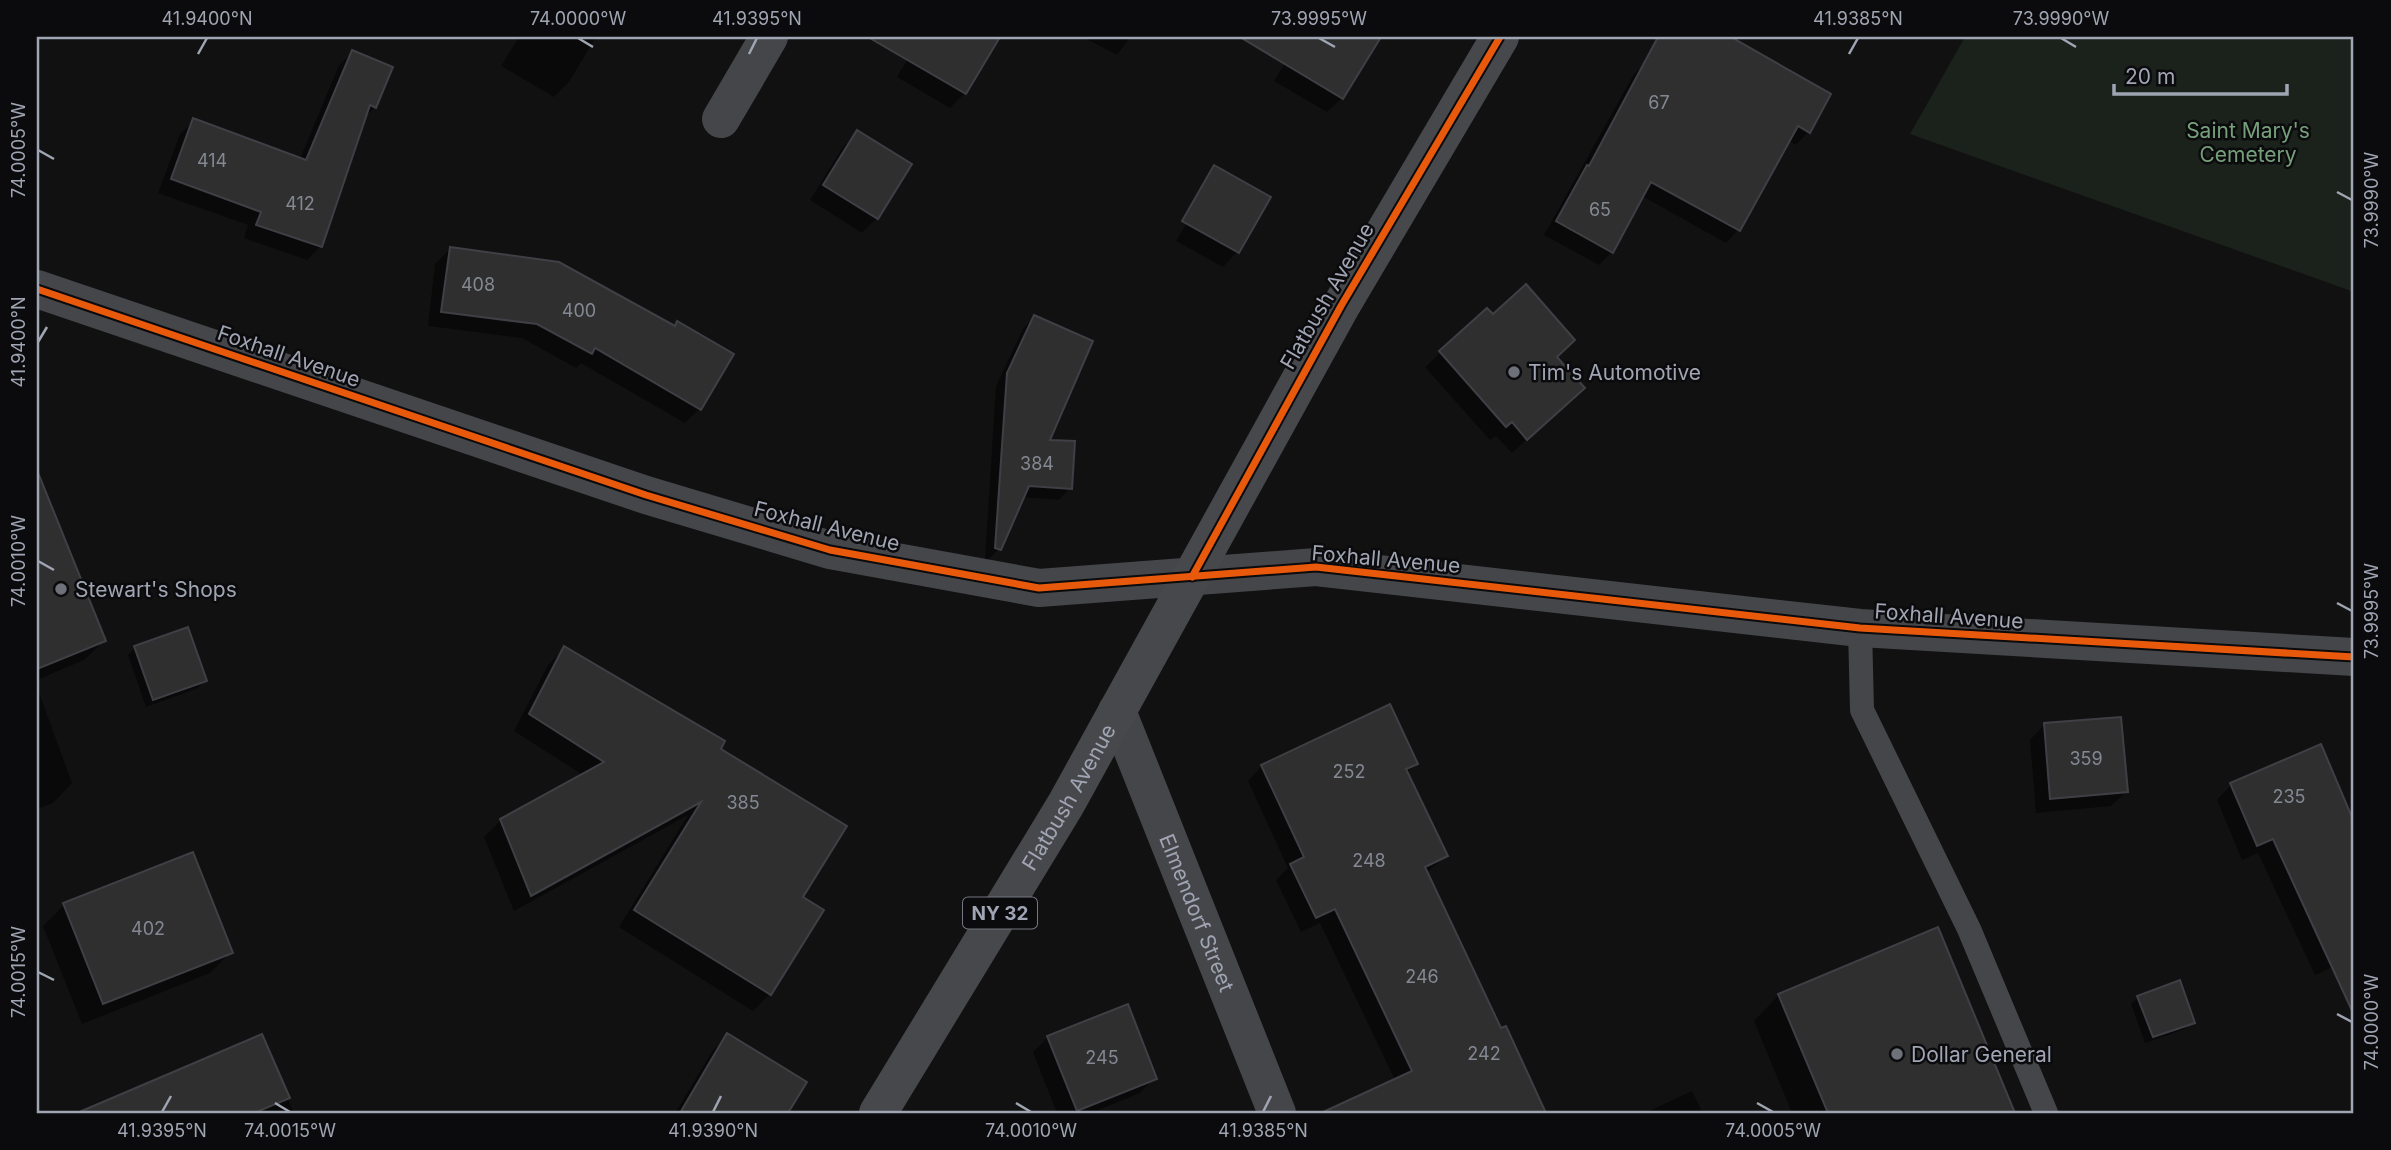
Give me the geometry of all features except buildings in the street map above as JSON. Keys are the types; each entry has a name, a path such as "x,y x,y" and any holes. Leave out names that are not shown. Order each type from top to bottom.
{"main road":[{"name":"Flatbush Avenue","path":"878,1113 1066,804 1341,306 1500,37"}],"street":[{"path":"721,119 769,37"},
{"name":"Foxhall Avenue","path":"37,289 646,495 830,550 1039,588 1316,567 1860,628 2354,657"},
{"name":"Elmendorf Street","path":"1118,710 1277,1113"}],"lane":[{"path":"1860,628 1862,710 1969,929 2046,1113"}],"green space":[{"name":"Saint Mary's Cemetery","path":"1965,37 2354,37 2354,292 1910,134"}],"cycle path":[{"path":"1192,577 1341,306 1500,37"},
{"path":"37,289 646,495 830,550 1039,588 1316,567 1860,628 2354,657"}],"place":[{"name":"Tim's Automotive","path":"1514,372"},
{"name":"Stewart's Shops","path":"61,589"},
{"name":"Dollar General","path":"1897,1054"}]}
